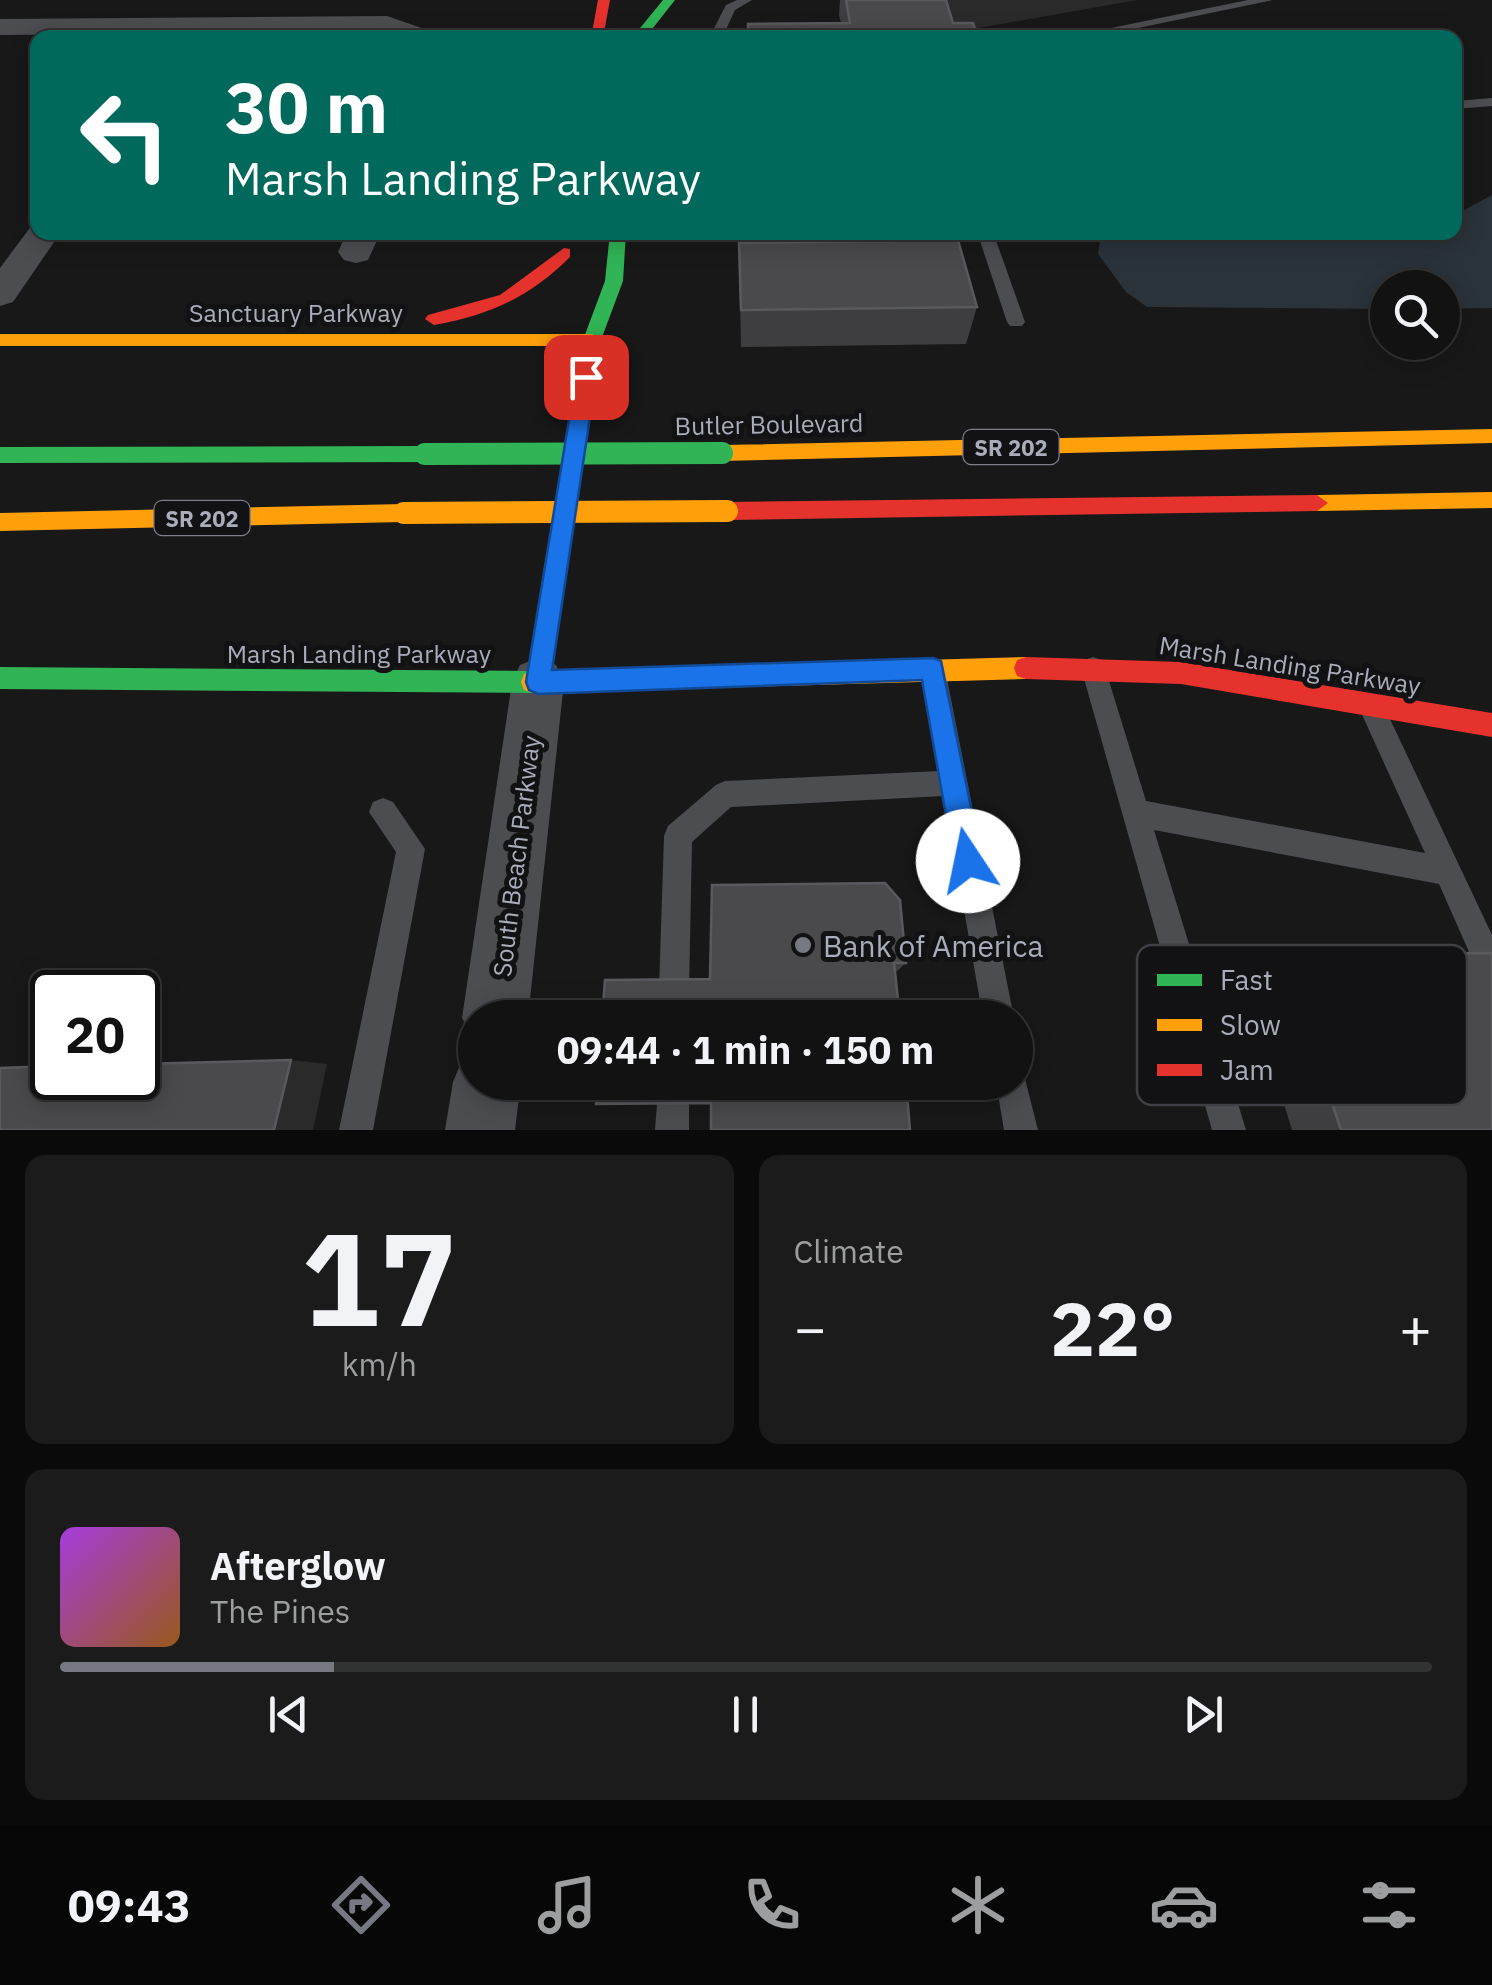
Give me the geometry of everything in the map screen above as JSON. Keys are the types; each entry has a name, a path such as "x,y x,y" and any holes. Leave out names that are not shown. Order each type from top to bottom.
{"main road":[{"path":"598,30 604,0"},
{"path":"638,30 642,0"},
{"path":"644,30 669,0"},
{"name":"South Beach Parkway","path":"538,682 592,340 614,281 617,240"},
{"path":"330,340 486,310 529,290 567,252"},
{"name":"South Beach Parkway","path":"581,305 592,340"},
{"name":"Sanctuary Parkway","path":"0,340 592,340"},
{"path":"1299,441 1492,436"},
{"path":"1299,441 1492,446"},
{"name":"Butler Boulevard","path":"0,455 722,453 1299,441"},
{"path":"1074,504 1492,500"},
{"path":"1074,504 1492,523"},
{"name":"SR 202","path":"0,522 1074,504"},
{"name":"Marsh Landing Parkway","path":"0,678 538,682 933,669 1093,668 1181,673 1492,725"}],"street":[{"path":"216,30 387,24 403,30"},
{"path":"0,27 141,30"},
{"path":"0,294 38,240"},
{"name":"South Beach Parkway","path":"497,1000 538,682"},
{"path":"480,1130 484,1100"}],"lane":[{"path":"719,30 730,8 746,0"},
{"path":"1110,30 1267,0"},
{"path":"1462,104 1492,102"},
{"path":"988,240 1016,322"},
{"path":"1093,668 1175,945"},
{"path":"933,669 995,1000"},
{"path":"1370,704 1492,968"},
{"path":"674,990 678,836 725,794 952,783"},
{"path":"356,1130 411,849 384,812"},
{"path":"1136,813 1447,871"},
{"path":"1015,1100 1021,1130"},
{"path":"1222,1105 1229,1130"}],"shaded area":[{"path":"1492,195 1492,308 1460,309 1460,270 1370,270 1370,309 1147,307 1126,292 1098,254 1100,242 1108,240 1462,240 1462,211"}],"building":[{"path":"846,0 946,0 953,23 973,23 975,30 748,30 748,24 850,23"},
{"path":"958,240 977,307 741,310 739,243"},
{"name":"Bank of America","path":"885,883 900,900 906,963 894,963 898,1000 603,1000 605,980 710,979 712,885"},
{"path":"1467,953 1492,953 1492,1130 1341,1130 1333,1105 1467,1105"},
{"path":"291,1060 274,1130 0,1130 0,1068 30,1067 30,1100 160,1100 160,1063"},
{"path":"596,1100 908,1100 910,1130 711,1130 711,1103 596,1104"}],"traffic: fast":[{"path":"645,30 669,0"},
{"path":"538,682 592,340 614,281 617,240"},
{"path":"425,454 722,453"},
{"path":"0,455 425,454"},
{"path":"0,678 533,682"}],"traffic: slow":[{"path":"0,340 592,340"},
{"path":"722,453 1492,436"},
{"path":"1317,503 1492,500"},
{"path":"404,513 727,511"},
{"path":"0,522 404,513"},
{"path":"533,682 1026,668"}],"traffic: jam":[{"path":"598,30 604,0"},
{"path":"434,319 506,299 564,253"},
{"path":"727,511 1317,503"},
{"path":"1026,668 1181,673 1492,725"}],"place":[{"name":"Bank of America","path":"803,945"}],"route":[{"path":"586,377 538,682 933,669 968,861"}]}
